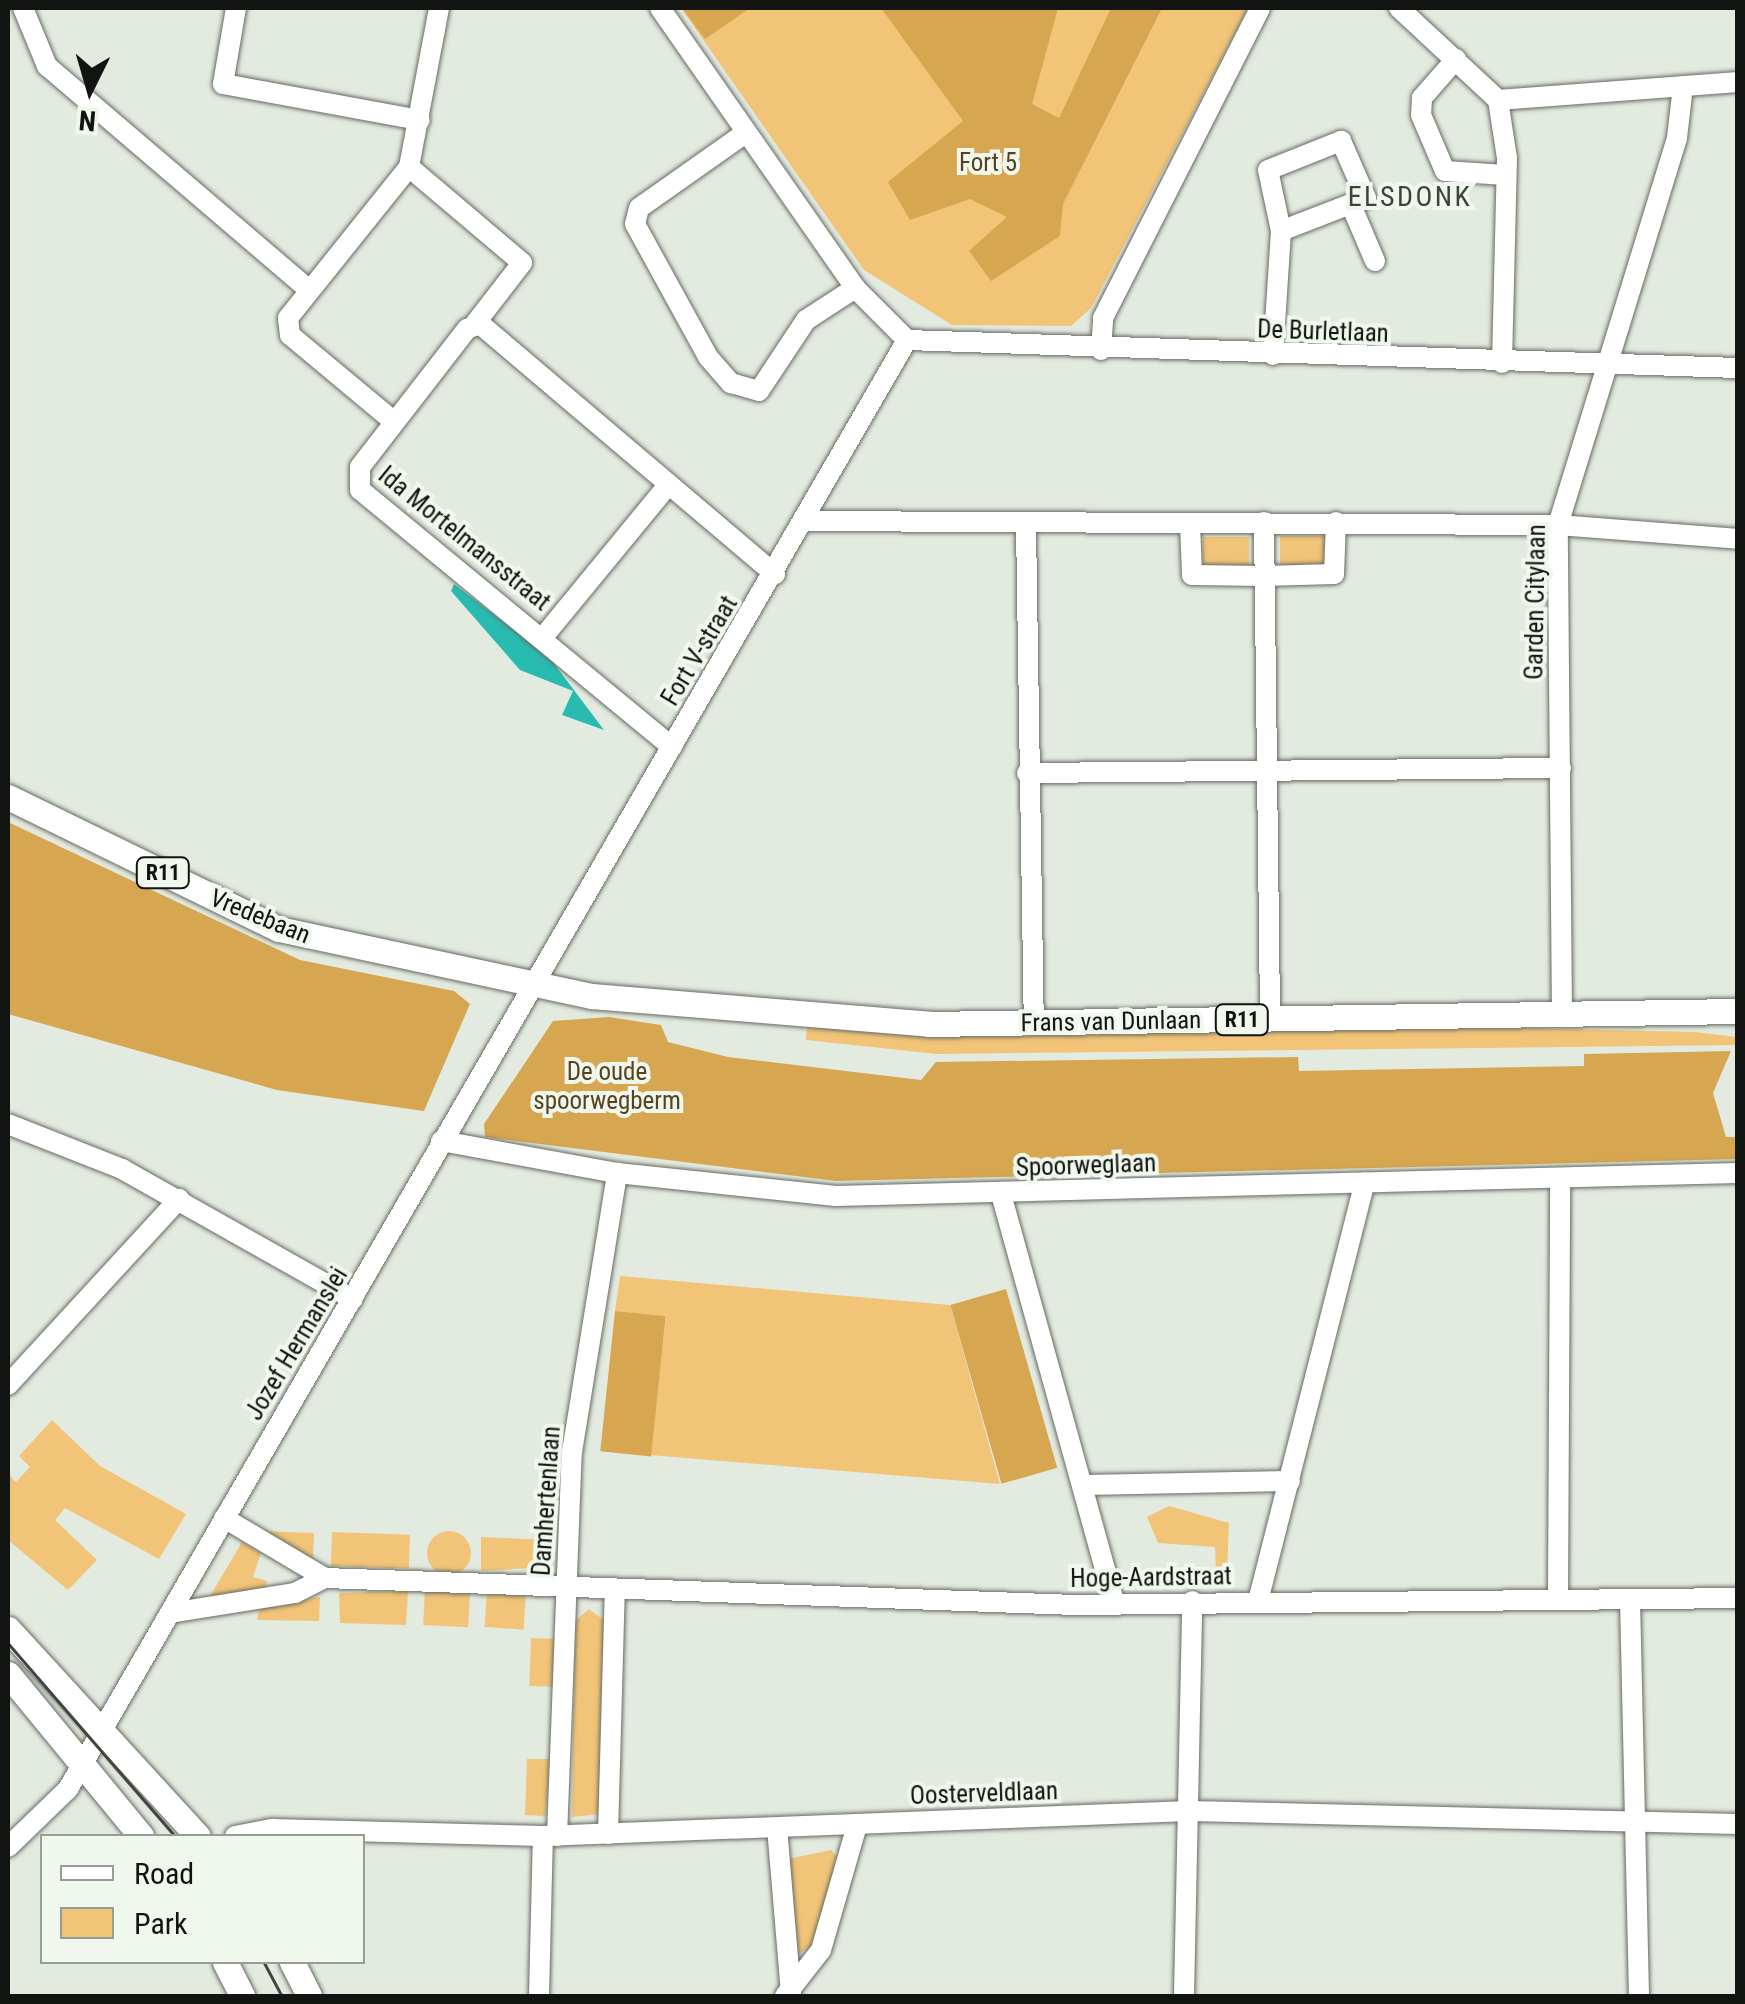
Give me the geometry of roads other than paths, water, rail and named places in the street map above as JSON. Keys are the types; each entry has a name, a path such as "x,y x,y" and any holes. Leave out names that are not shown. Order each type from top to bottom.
{"main road":[{"name":"Vredebaan","path":"8,797 280,930 531,984"},
{"name":"Frans van Dunlaan","path":"531,984 791,1016 1034,1023 1694,1016 1738,1011"},
{"name":"Frans van Dunlaan","path":"1694,1016 1738,1027"},
{"path":"8,1629 102,1726 196,1834"},
{"path":"8,1674 138,1834"},
{"path":"226,1964 242,1996"},
{"path":"293,1964 309,1996"}],"street":[{"path":"23,8 46,66 309,290"},
{"path":"236,8 223,84 420,120"},
{"path":"392,420 290,336 288,318 409,168 439,8"},
{"path":"660,8 744,134 855,288 907,340"},
{"path":"1101,350 1103,318 1260,8"},
{"path":"1405,13 1498,100 1506,175 1502,364"},
{"path":"1456,59 1422,98 1420,116 1445,171 1506,175"},
{"path":"1498,100 1738,82"},
{"name":"Garden Citylaan","path":"1562,1016 1558,526 1677,138 1682,86"},
{"path":"744,134 639,208 635,224 708,357 731,382 759,392 806,320 855,288"},
{"path":"1273,356 1281,231 1268,170 1341,141 1366,198 1281,231"},
{"name":"Ida Mortelmansstraat","path":"409,168 522,263 392,420 360,467 360,490 544,636 672,747"},
{"path":"1352,204 1376,261"},
{"path":"474,324 495,333 775,574"},
{"name":"De Burletlaan","path":"907,340 1502,364 1738,368"},
{"name":"Fort V-straat","path":"531,984 807,520 907,340"},
{"path":"544,636 668,485"},
{"path":"807,520 1026,525 1336,522 1558,526 1738,538"},
{"path":"1264,522 1270,1020"},
{"path":"1190,523 1192,575 1264,576 1334,574 1336,522"},
{"path":"1026,525 1034,1023"},
{"path":"1028,773 1561,768"},
{"name":"Jozef Hermanslei","path":"8,1847 82,1762 354,1300 531,984"},
{"path":"8,1124 180,1199 354,1300"},
{"name":"Spoorweglaan","path":"441,1140 617,1173 836,1196 1738,1174"},
{"name":"Damhertenlaan","path":"539,1996 572,1452 617,1173"},
{"path":"1558,1598 1560,1179"},
{"path":"1258,1601 1366,1182"},
{"path":"1001,1194 1114,1602"},
{"path":"8,1385 180,1199"},
{"path":"1082,1484 1290,1482"},
{"path":"224,1518 325,1578"},
{"path":"170,1613 295,1593 325,1578"},
{"name":"Hoge-Aardstraat","path":"325,1578 614,1590 1114,1602 1738,1598"},
{"path":"608,1834 614,1590"},
{"path":"1630,1599 1639,1996"},
{"path":"1184,1996 1192,1601"},
{"name":"Oosterveldlaan","path":"242,1834 258,1829 550,1836 1189,1811 1738,1824"},
{"path":"791,1995 820,1950 857,1825"},
{"path":"777,1827 791,1995"}],"water":[{"path":"454,584 549,657 604,730 562,715 573,691 520,670 451,591"}],"tram line":[{"path":"8,1643 173,1834"},
{"path":"265,1964 282,1996"}],"district":[{"name":"ELSDONK","path":"1410,197"}],"park label":[{"name":"Fort 5","path":"988,163"},
{"name":"De oude spoorwegberm","path":"607,1088"}]}
